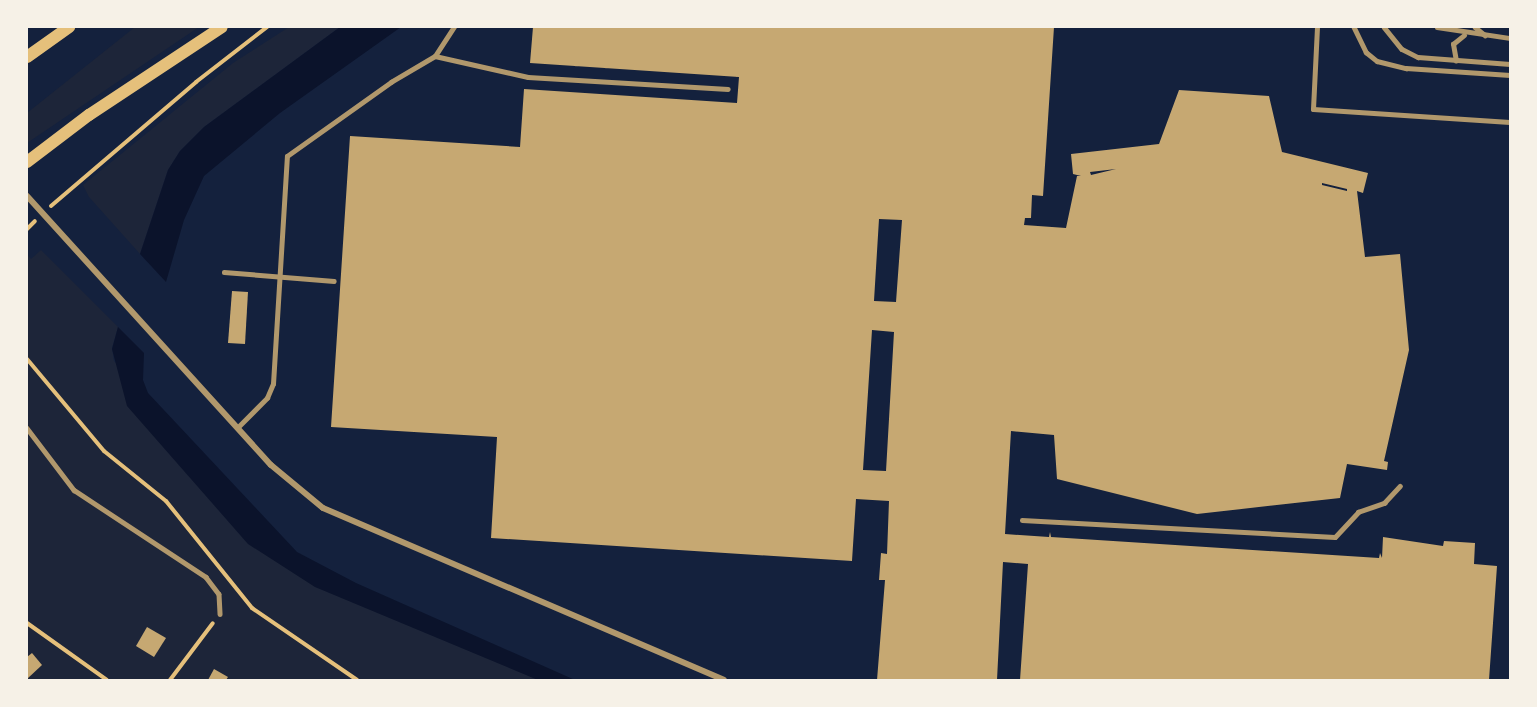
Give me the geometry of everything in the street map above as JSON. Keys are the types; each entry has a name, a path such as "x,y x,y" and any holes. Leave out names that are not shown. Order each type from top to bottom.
{"main road":[{"path":"27,57 69,27"},
{"path":"27,162 98,108 222,27"}],"street":[{"path":"1317,27 1313,109 1510,122"},
{"path":"27,196 155,333 286,480 331,512 724,680"}],"lane":[{"path":"238,427 267,398 273,384 287,156 391,82 435,56 454,27"},
{"path":"1354,27 1366,52 1377,61 1406,68 1510,75"},
{"path":"1384,27 1402,49 1418,57 1510,64"},
{"path":"1437,27 1466,34 1510,38"},
{"path":"1475,27 1485,35"},
{"path":"1456,61 1453,44 1466,34"},
{"path":"435,56 528,77 728,89"},
{"path":"224,272 334,281"},
{"path":"27,428 74,490 206,577 219,594 220,614"},
{"path":"1022,520 1335,537 1358,512 1384,502 1400,486"}],"path":[{"path":"27,229 196,82 267,27"},
{"path":"27,359 104,451 166,501 252,608 357,680"},
{"path":"170,680 240,591"},
{"path":"27,623 106,680"}],"shaded area":[{"path":"135,27 199,27 27,143 27,113"},
{"path":"289,27 340,27 204,127 180,151 168,170 140,254 89,197 83,185 233,63"},
{"path":"340,27 401,27 280,113 204,176 184,220 166,282 140,254 168,170 180,151 204,127"},
{"path":"41,250 118,327 112,348 114,361 279,544 541,680 27,680 27,254 31,259"},
{"path":"118,327 144,353 143,380 148,393 297,552 356,583 575,680 538,680 315,587 248,544 127,406 112,349"}],"building":[{"path":"533,27 1054,27 1043,196 1032,195 1031,218 1025,218 1024,225 1066,228 1077,176 1081,176 1073,174 1071,154 1159,144 1179,90 1269,96 1282,152 1368,173 1363,193 1357,191 1365,257 1400,254 1409,350 1384,461 1388,462 1387,470 1347,464 1340,498 1197,514 1057,479 1054,435 1011,431 1005,534 1049,537 1050,532 1051,537 1379,558 1380,553 1382,558 1383,537 1443,546 1444,541 1475,543 1474,564 1497,566 1489,680 1020,680 1028,564 1003,562 997,680 877,680 885,580 879,580 881,553 887,554 889,501 856,499 852,561 491,538 497,437 331,427 350,136 520,147 524,89 737,103 739,77 530,63","holes":["1116,169 1091,175 1090,172","1322,183 1347,189 1347,191 1322,185","879,219 902,220 896,302 874,301","872,330 894,332 886,471 863,470"]},
{"path":"232,291 248,292 245,344 228,343"},
{"path":"147,627 166,638 154,657 136,646"},
{"path":"32,653 42,665 27,679 27,657"},
{"path":"214,669 228,677 226,680 208,680"}]}
